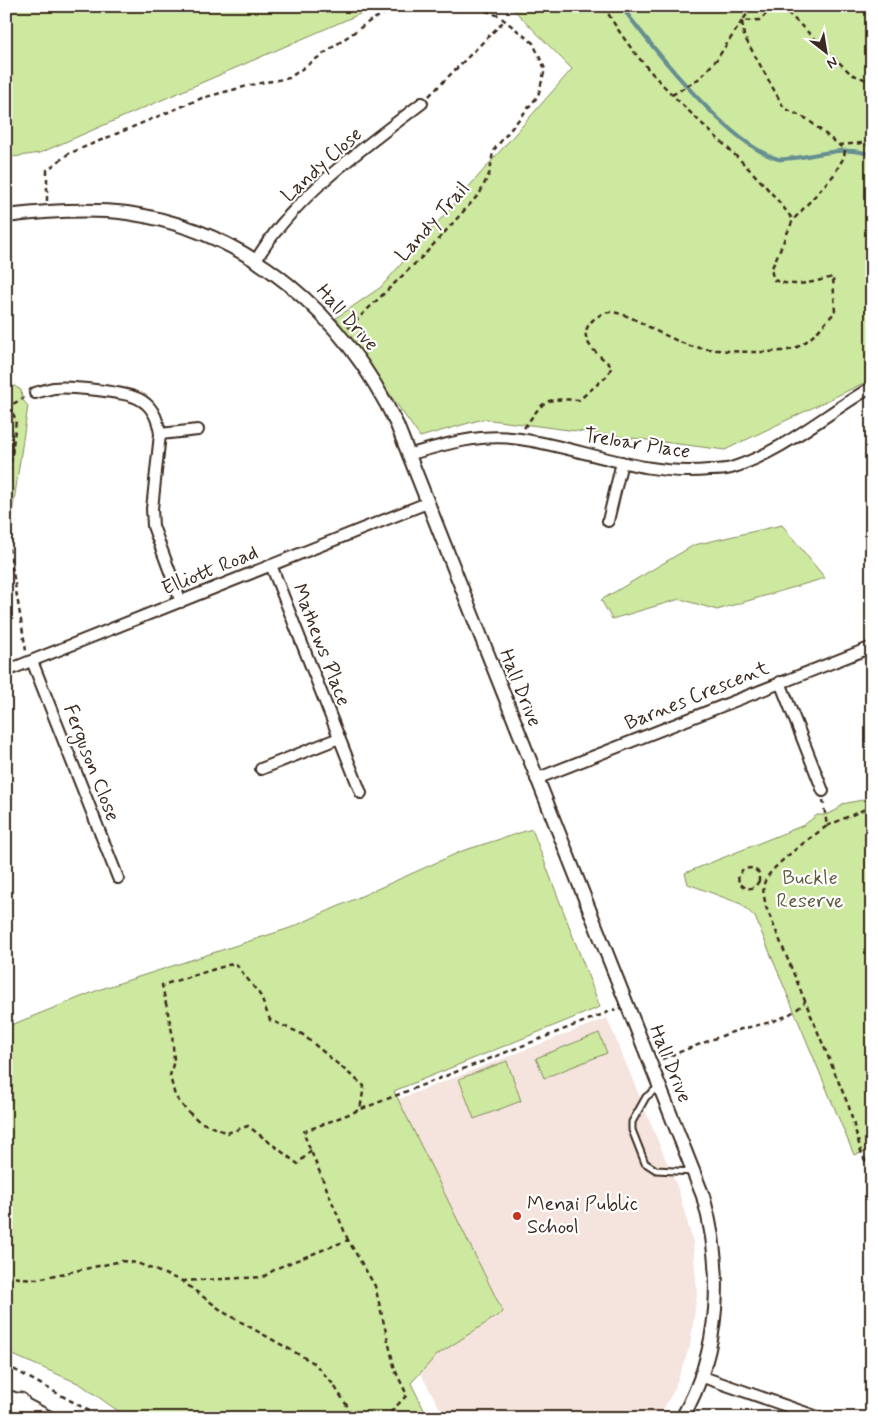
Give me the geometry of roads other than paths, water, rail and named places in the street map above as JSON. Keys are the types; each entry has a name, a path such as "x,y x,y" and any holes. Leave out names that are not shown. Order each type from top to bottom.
{"street":[{"name":"Landy Close","path":"255,262 270,239 330,175 422,103"},
{"name":"Hall Drive","path":"6,216 47,211 89,210 128,214 174,224 215,240 255,262 292,286 341,334 381,391 693,1172 710,1221 717,1269 715,1322 700,1376 682,1418"},
{"path":"35,393 56,388 130,396 140,399 153,411 158,422 160,434 152,509 153,526 181,602"},
{"name":"Treloar Place","path":"408,455 449,443 467,440 484,438 519,439 622,462 683,473 730,468 776,450 839,406 872,388"},
{"path":"160,434 198,430"},
{"path":"608,522 622,462"},
{"name":"Elliott Road","path":"6,671 427,504"},
{"name":"Mathews Place","path":"271,565 361,793"},
{"name":"Barnes Crescent","path":"536,778 872,647"},
{"name":"Ferguson Close","path":"30,661 118,878"},
{"path":"780,682 823,791"},
{"path":"261,769 339,738"},
{"path":"700,1376 820,1418"},
{"path":"11,1400 50,1418"}],"lane":[{"path":"659,1087 646,1098 632,1122 632,1130 645,1163 656,1170 693,1172"}],"waterway":[{"path":"621,6 652,46 693,93 715,116 758,150 778,159 842,151 862,152 872,155"}],"place":[{"name":"Menai Public School","path":"517,1216"}],"park label":[{"name":"Buckle Reserve","path":"810,890"}]}
